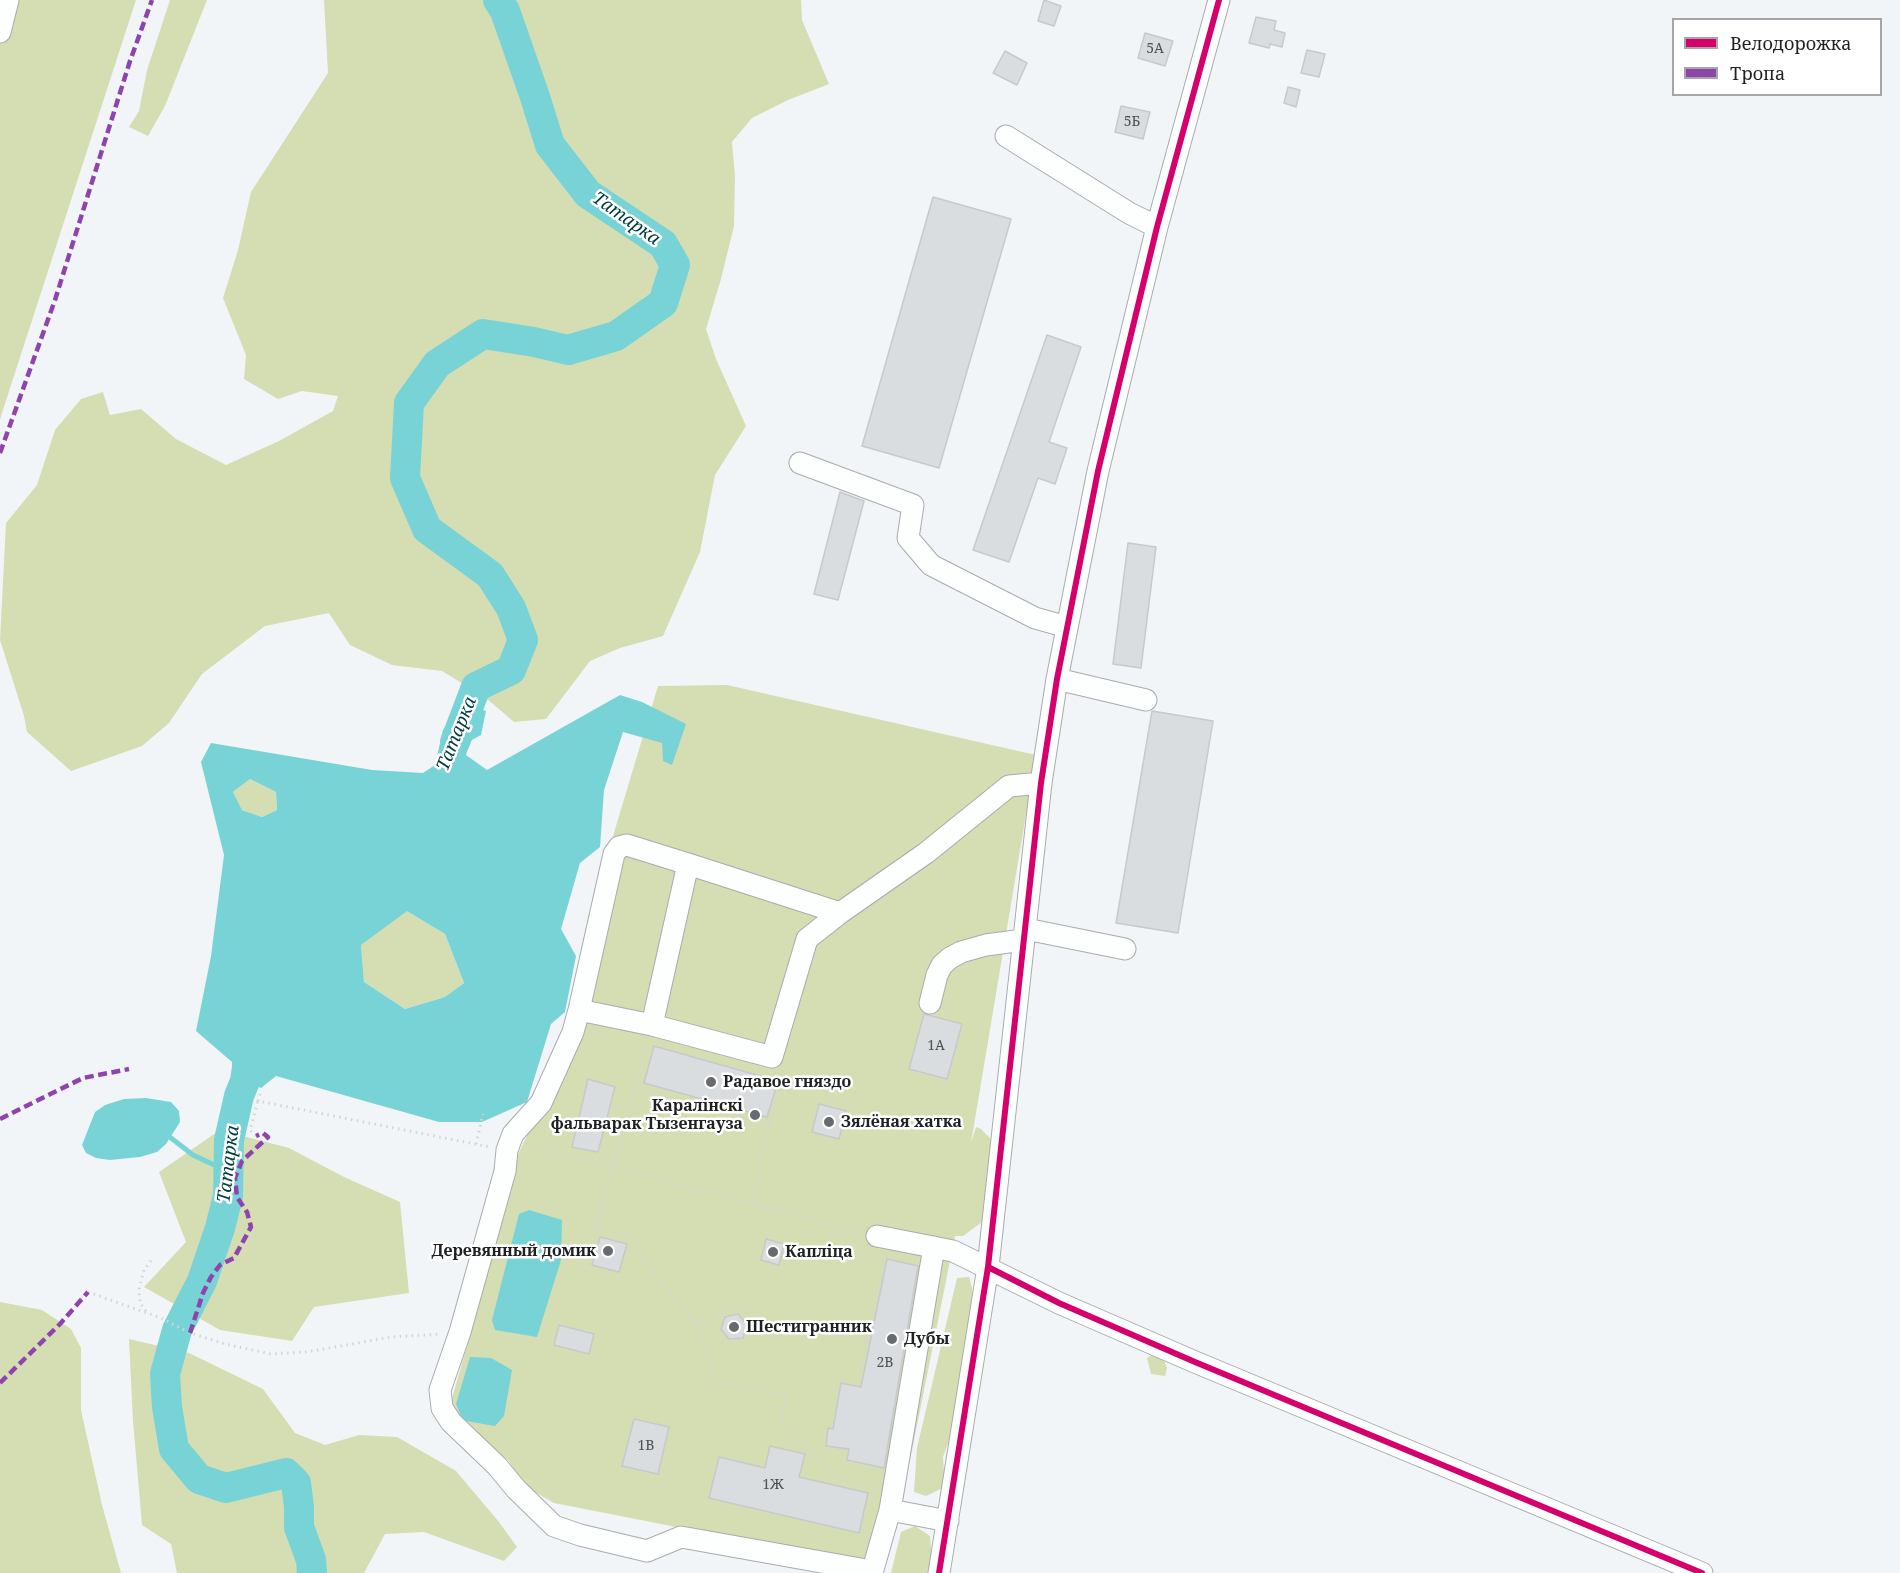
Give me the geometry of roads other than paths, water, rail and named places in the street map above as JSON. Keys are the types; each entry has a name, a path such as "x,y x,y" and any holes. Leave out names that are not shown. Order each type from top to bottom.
{"street":[{"path":"0,32 8,0"},
{"path":"939,1573 988,1267 1041,783 1057,679 1098,471 1157,227 1219,0"},
{"path":"1006,136 1130,213 1157,227"},
{"path":"800,463 914,506 908,538 931,565 1035,618 1067,627"},
{"path":"1057,679 1146,700"},
{"path":"579,1010 651,1025 772,1057 807,939 926,853 1009,786 1041,783"},
{"path":"840,913 627,845 620,847 614,854 573,1032 541,1103 513,1134 507,1150 505,1171 460,1332 440,1390 442,1408 451,1422 554,1526 580,1535 647,1551 681,1537 872,1572 890,1510 934,1247"},
{"path":"651,1025 688,864"},
{"path":"930,1003 942,965 961,952 986,945 1024,935 1125,949"},
{"path":"883,1237 953,1251 1059,1303 1196,1362 1702,1573"},
{"path":"890,1510 948,1521"}],"water":[{"path":"620,695 642,702 686,724 672,765 663,761 662,743 623,732 604,790 600,847 580,863 561,929 576,956 565,1012 551,1024 527,1102 482,1122 439,1122 276,1076 261,1088 233,1075 232,1062 196,1031 211,956 224,855 201,762 211,743 372,770 423,773 435,765 443,730 461,702 486,711 481,735 470,741 466,755 487,770","holes":["250,779 276,792 277,810 262,817 242,810 233,792","407,911 445,934 464,983 445,997 405,1009 364,982 361,945"]},
{"path":"146,1098 171,1102 179,1111 180,1122 166,1144 157,1152 140,1157 110,1160 96,1158 86,1153 82,1145 95,1112 105,1105 124,1099"},
{"path":"529,1210 562,1220 561,1260 537,1337 495,1330 492,1320 519,1214"},
{"path":"470,1357 491,1358 512,1370 504,1416 495,1426 466,1421 456,1404"}],"waterway":[{"name":"Татарка","path":"455,742 476,687 511,670 523,640 511,608 490,575 427,529 405,478 409,403 437,364 483,334 568,350 616,336 663,303 675,265 663,244 588,194 550,145 505,11 498,0"},
{"name":"Татарка","path":"247,1040 249,1054 245,1081 239,1096 229,1140 228,1196 202,1281 177,1330 165,1374 167,1407 174,1449 199,1479 226,1488 286,1473 296,1483 299,1527 311,1560 312,1573"},
{"path":"171,1138 193,1155 227,1171"}],"place":[{"name":"Радавое гняздо","path":"711,1082"},
{"name":"Каралінскі фальварак Тызенгауза","path":"755,1115"},
{"name":"Зялёная хатка","path":"829,1122"},
{"name":"Деревянный домик","path":"608,1251"},
{"name":"Капліца","path":"773,1252"},
{"name":"Шестигранник","path":"734,1327"},
{"name":"Дубы","path":"892,1339"}]}
